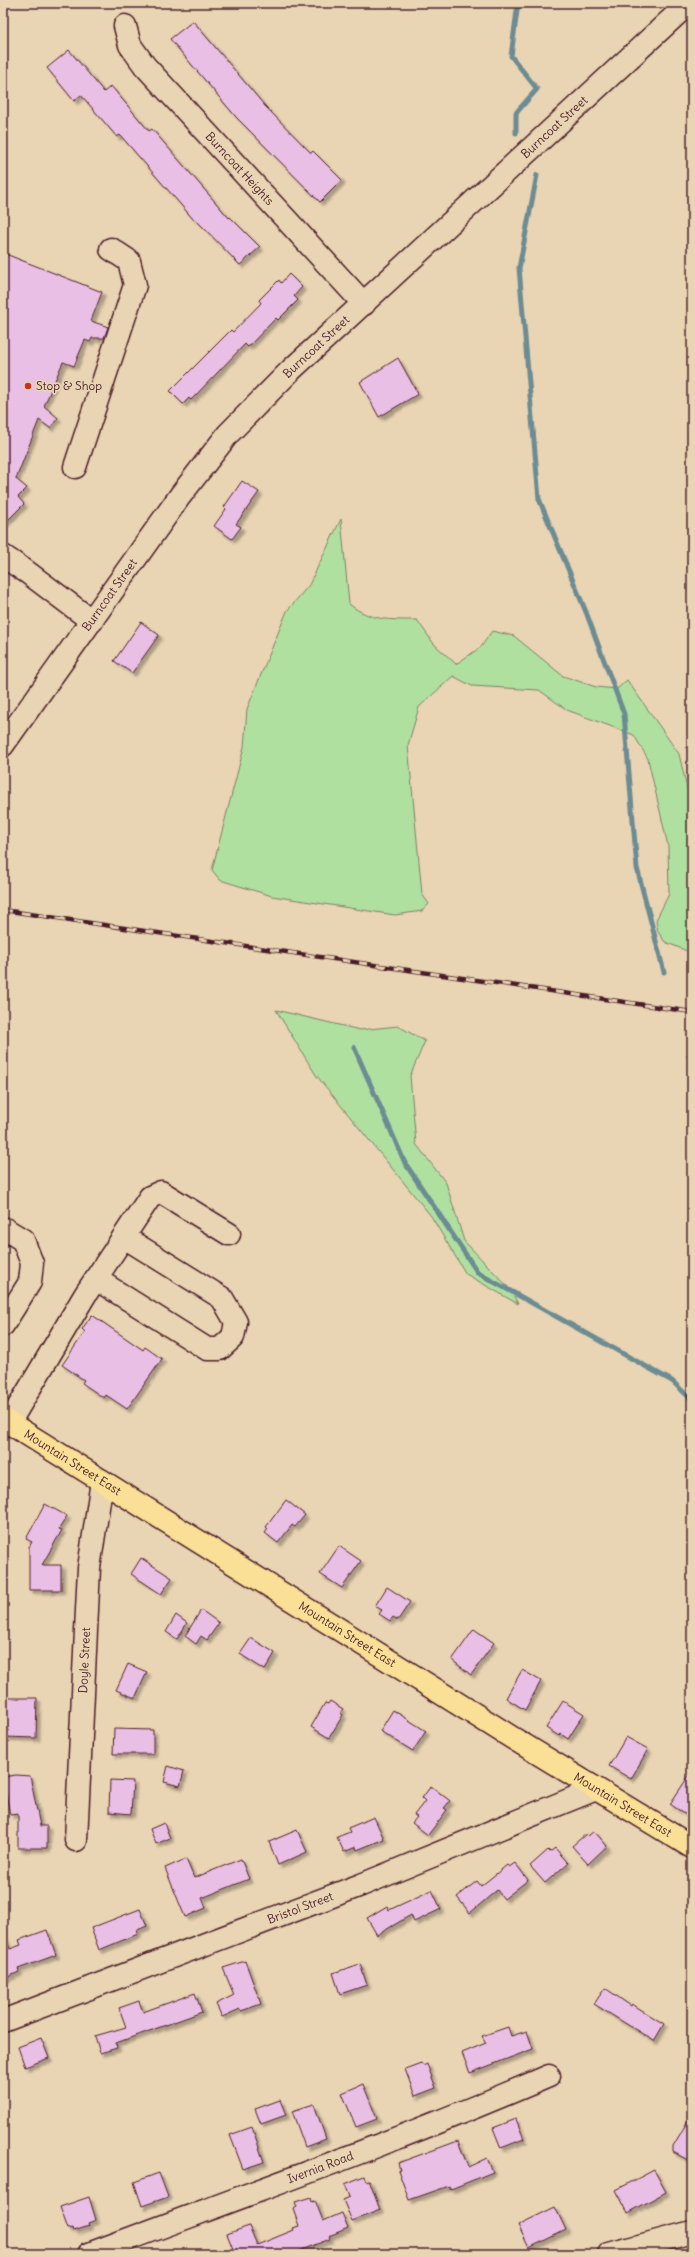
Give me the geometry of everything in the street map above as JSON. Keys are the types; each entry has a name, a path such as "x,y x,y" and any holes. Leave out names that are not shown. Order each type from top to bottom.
{"main road":[{"name":"Mountain Street East","path":"6,1421 596,1789 692,1847"}],"street":[{"name":"Burncoat Street","path":"3,745 180,496 228,434 291,370 689,3"},
{"name":"Burncoat Heights","path":"125,26 130,45 146,66 364,304"},
{"path":"75,467 135,285 129,261 111,249"},
{"path":"3,556 27,572 92,621"},
{"path":"6,1421 150,1197 161,1192 229,1234"},
{"path":"3,1228 23,1240 32,1263 30,1282 3,1325"},
{"path":"96,1279 207,1349 220,1349 233,1337 236,1322 222,1298 124,1237"},
{"name":"Doyle Street","path":"76,1840 89,1568 102,1481"},
{"name":"Bristol Street","path":"3,2021 374,1879 596,1789"},
{"name":"Ivernia Road","path":"89,2254 370,2149 473,2109 549,2076"},
{"path":"609,2254 692,2232"}],"green space":[{"path":"341,519 349,604 357,610 373,617 398,620 417,620 434,644 456,664 481,647 492,631 514,636 563,676 596,687 617,689 627,680 679,754 692,810 692,953 665,942 658,932 656,920 669,894 668,846 648,759 634,735 567,710 539,690 472,686 453,676 419,707 408,745 422,894 429,904 422,911 395,915 272,896 220,880 212,870 244,747 247,709 287,611 309,585"},
{"path":"276,1010 360,1030 398,1026 425,1041 410,1076 416,1144 446,1183 464,1241 511,1290 518,1304 466,1274 431,1216 316,1075"}],"building":[{"path":"193,21 265,106 311,153 313,151 342,180 320,202 236,117 170,39"},
{"path":"69,50 104,92 111,86 149,131 152,129 229,218 230,217 260,247 240,265 195,219 194,220 120,135 117,137 81,95 74,101 47,68"},
{"name":"Stop & Shop","path":"3,253 102,292 91,321 108,327 104,338 92,338 90,342 85,340 74,366 63,362 44,406 58,418 50,428 39,420 16,479 27,488 18,497 24,504 3,525"},
{"path":"289,274 302,287 294,296 298,300 278,320 276,318 248,347 245,344 191,400 189,398 183,404 170,391 231,330 233,332 261,303 259,300 279,280 281,283"},
{"path":"398,358 418,394 379,417 360,382"},
{"path":"242,481 259,492 236,524 241,527 232,539 214,526 226,509 224,507"},
{"path":"141,622 159,635 132,673 114,661"},
{"path":"92,1315 143,1350 145,1347 162,1359 127,1409 106,1395 104,1398 82,1383 84,1380 62,1365 85,1332 82,1329"},
{"path":"286,1500 305,1515 295,1527 292,1525 278,1543 265,1533 268,1529 266,1527"},
{"path":"45,1504 67,1516 59,1529 62,1530 42,1565 61,1565 61,1590 29,1590 29,1547 32,1542 26,1539"},
{"path":"339,1546 361,1561 342,1588 320,1574"},
{"path":"141,1558 172,1578 161,1594 131,1574"},
{"path":"387,1587 410,1602 398,1620 393,1617 390,1621 379,1614 382,1610 375,1606"},
{"path":"201,1610 219,1623 207,1640 201,1636 196,1644 185,1636"},
{"path":"176,1615 187,1623 177,1639 166,1632"},
{"path":"474,1629 494,1643 471,1675 452,1660"},
{"path":"251,1638 275,1653 265,1670 240,1654"},
{"path":"128,1664 147,1672 135,1698 116,1690"},
{"path":"522,1670 541,1681 525,1710 506,1698"},
{"path":"6,1698 37,1698 36,1738 5,1737"},
{"path":"330,1701 343,1709 340,1713 343,1715 329,1738 311,1727 325,1703 328,1704"},
{"path":"563,1701 584,1714 568,1739 561,1734 559,1736 546,1728"},
{"path":"393,1710 426,1731 413,1751 380,1731"},
{"path":"114,1729 153,1730 153,1754 113,1754"},
{"path":"626,1737 648,1749 631,1779 609,1766"},
{"path":"168,1766 184,1771 180,1786 164,1782"},
{"path":"692,1771 692,1819 670,1804"},
{"path":"16,1775 30,1776 40,1826 47,1826 47,1848 18,1848 18,1814 10,1815 3,1777"},
{"path":"110,1780 133,1781 131,1814 109,1812"},
{"path":"431,1786 450,1801 444,1808 447,1810 428,1835 412,1823 417,1817 414,1815 425,1801 422,1798"},
{"path":"374,1817 384,1839 357,1850 356,1847 344,1852 337,1837 350,1832 348,1828"},
{"path":"164,1823 170,1838 156,1844 150,1829"},
{"path":"297,1830 307,1852 278,1865 269,1842"},
{"path":"594,1831 607,1846 588,1864 572,1846 586,1834 588,1836"},
{"path":"555,1848 568,1863 545,1883 530,1866 548,1850 550,1852"},
{"path":"186,1859 194,1878 241,1859 249,1879 202,1898 206,1908 185,1917 165,1868"},
{"path":"515,1863 528,1880 504,1899 497,1890 470,1913 457,1897 477,1881 481,1886 507,1865 509,1867"},
{"path":"432,1890 441,1909 414,1922 411,1915 377,1935 367,1918 387,1906 389,1910"},
{"path":"140,1909 147,1926 137,1930 138,1934 99,1950 91,1928"},
{"path":"47,1930 56,1955 18,1969 19,1972 3,1979 3,1934 10,1949 21,1945 19,1940"},
{"path":"245,1961 261,2004 241,2011 240,2009 222,2017 216,2004 234,1995 223,1968"},
{"path":"360,1964 367,1985 340,1994 333,1973"},
{"path":"605,1988 631,2006 632,2004 664,2024 654,2041 594,2004"},
{"path":"195,1993 202,2012 116,2043 117,2048 100,2053 95,2036 126,2027 119,2008 139,2001 143,2012"},
{"path":"508,2027 511,2036 527,2031 533,2049 470,2073 462,2053 486,2043 482,2036"},
{"path":"41,2038 49,2058 25,2067 18,2047"},
{"path":"421,2063 423,2066 427,2064 436,2088 415,2096 405,2069"},
{"path":"363,2084 377,2119 356,2127 342,2093"},
{"path":"280,2100 286,2115 261,2124 255,2109"},
{"path":"314,2104 326,2139 305,2147 292,2111"},
{"path":"692,2114 692,2153 688,2160 673,2152 673,2146"},
{"path":"516,2119 524,2139 501,2148 493,2128"},
{"path":"252,2127 264,2162 243,2169 230,2135"},
{"path":"458,2141 468,2167 487,2158 493,2172 451,2189 449,2186 409,2200 398,2170 400,2170 398,2163"},
{"path":"654,2170 666,2192 628,2213 616,2190"},
{"path":"159,2173 168,2197 142,2206 134,2182"},
{"path":"364,2176 366,2181 369,2180 380,2210 352,2221 343,2200 350,2197 345,2184"},
{"path":"89,2197 96,2220 88,2223 89,2226 74,2231 73,2228 68,2229 60,2207"},
{"path":"311,2197 312,2201 315,2200 323,2221 342,2213 348,2228 329,2236 330,2239 291,2254 235,2254 227,2234 249,2226 257,2245 294,2230 293,2228 299,2226 293,2209 297,2207 295,2202"},
{"path":"555,2207 566,2230 529,2248 518,2225"}],"waterway":[{"path":"516,133 516,113 537,89 511,56 518,3"},
{"path":"537,175 519,268 539,499 586,612 624,714 637,868 664,972"},
{"path":"354,1047 405,1163 478,1273 672,1381 692,1400"},
{"path":"689,1056 692,1059"}],"railway":[{"path":"3,910 692,1012"}],"place":[{"name":"Stop & Shop","path":"28,386"}]}
